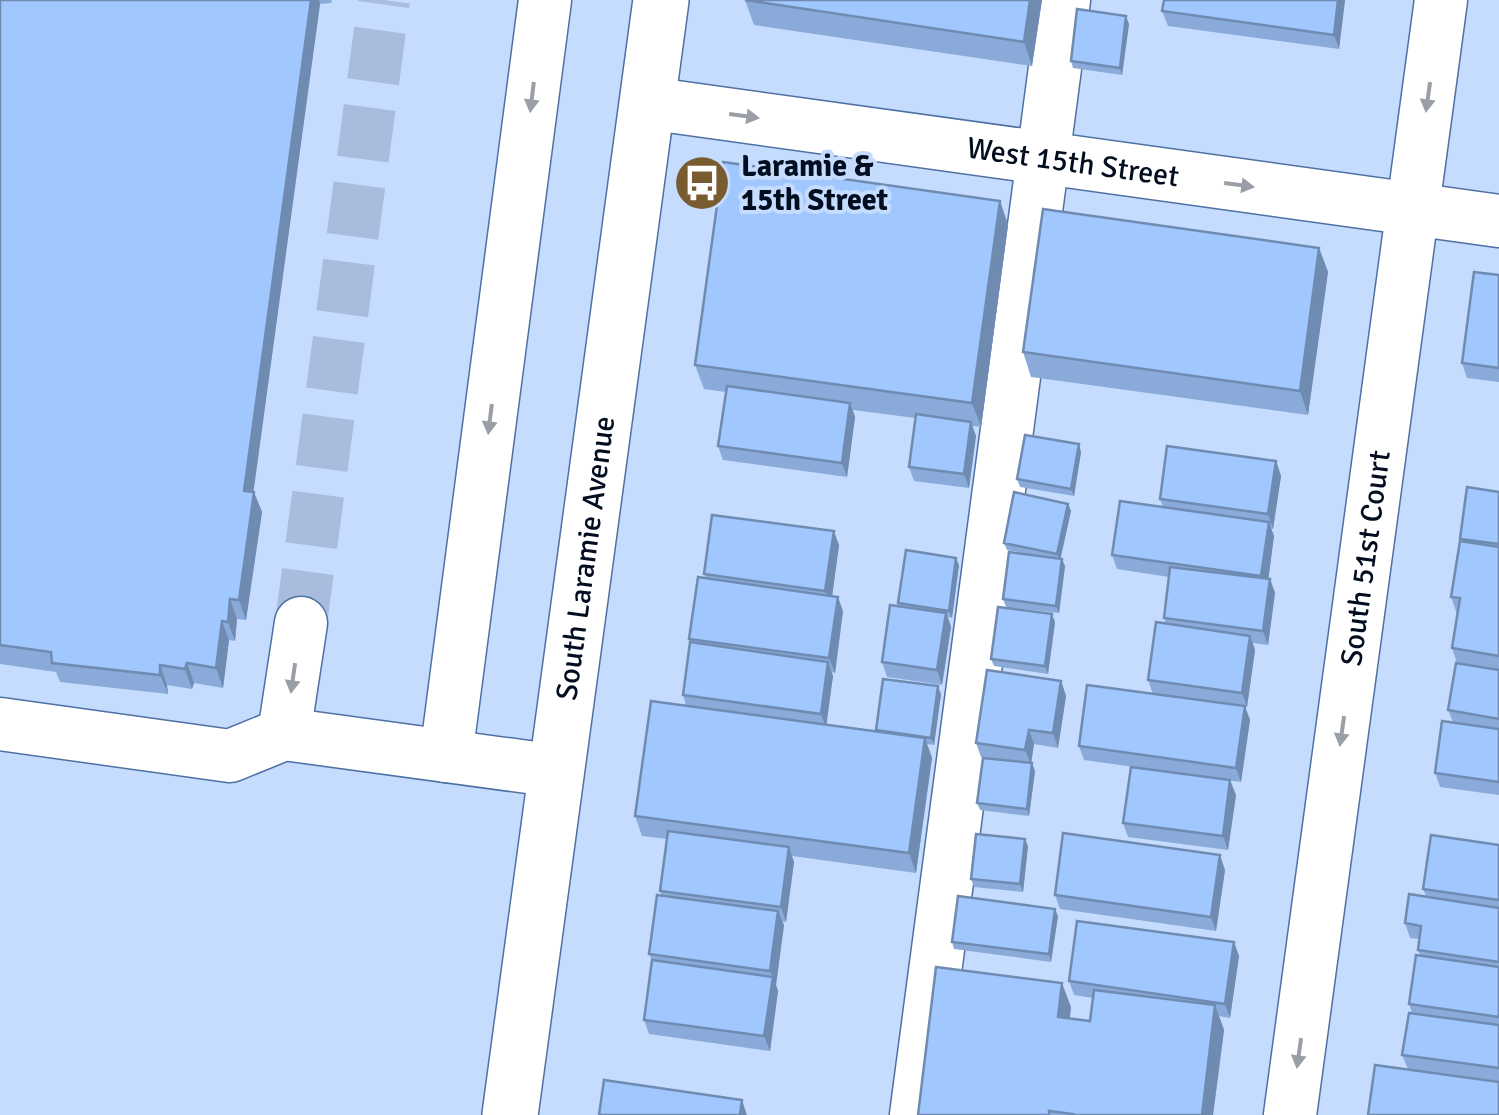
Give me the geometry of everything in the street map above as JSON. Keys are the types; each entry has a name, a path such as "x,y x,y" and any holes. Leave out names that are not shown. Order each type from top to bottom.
{"main road":[{"name":"South Laramie Avenue","path":"510,1115 662,0"}],"street":[{"path":"446,756 544,0"},
{"path":"916,1115 1064,0"},
{"name":"South 51st Court","path":"1290,1115 1441,0"},
{"name":"West 15th Street","path":"648,103 1499,220"},
{"path":"284,734 301,622"},
{"path":"0,724 230,756 284,734 556,771"}],"building":[{"path":"0,0 311,0 244,491 254,492 239,600 230,599 228,622 222,621 216,668 187,663 185,669 160,665 160,675 52,663 51,652 0,645"},
{"path":"745,0 1030,0 1024,42"},
{"path":"1164,0 1338,0 1334,35 1162,11"},
{"path":"1077,9 1126,16 1120,68 1071,61"},
{"path":"723,162 1000,201 972,403 695,365"},
{"path":"1043,209 1319,248 1300,391 1023,352"},
{"path":"1474,272 1499,275 1499,368 1462,363"},
{"path":"727,386 850,403 842,463 718,446"},
{"path":"916,414 971,422 964,474 909,467"},
{"path":"1025,435 1079,444 1071,489 1017,479"},
{"path":"1167,446 1276,461 1268,514 1160,499"},
{"path":"1467,487 1499,492 1499,544 1460,539"},
{"path":"1014,492 1068,504 1057,554 1004,543"},
{"path":"1120,501 1269,522 1261,576 1112,555"},
{"path":"712,515 834,531 825,591 704,574"},
{"path":"1460,541 1499,547 1499,656 1452,648 1460,598 1451,597"},
{"path":"906,550 956,558 949,611 898,603"},
{"path":"1009,552 1062,559 1056,606 1003,599"},
{"path":"1170,567 1270,579 1263,631 1164,618"},
{"path":"698,577 838,597 829,658 689,639"},
{"path":"890,605 946,613 937,670 882,662"},
{"path":"998,607 1052,614 1045,666 991,659"},
{"path":"1156,622 1250,636 1242,693 1148,680"},
{"path":"690,642 828,662 821,714 683,695"},
{"path":"1456,663 1499,670 1499,719 1448,710"},
{"path":"987,670 1061,681 1053,733 1029,730 1025,750 976,743"},
{"path":"883,679 938,686 931,738 876,730"},
{"path":"1087,685 1245,706 1236,768 1079,746"},
{"path":"651,701 925,738 909,853 635,816"},
{"path":"1442,721 1499,729 1499,782 1435,773"},
{"path":"983,758 1032,763 1027,809 977,803"},
{"path":"1131,767 1230,780 1223,836 1123,823"},
{"path":"668,831 789,847 781,907 660,891"},
{"path":"1063,833 1220,855 1211,917 1055,895"},
{"path":"976,834 1025,839 1020,884 971,879"},
{"path":"1431,835 1499,845 1499,900 1423,889"},
{"path":"1409,894 1499,908 1499,962 1418,950 1421,926 1405,923"},
{"path":"657,895 778,911 770,971 649,954"},
{"path":"958,896 1055,909 1049,954 952,942"},
{"path":"1077,921 1234,942 1225,1004 1069,981"},
{"path":"1416,955 1499,967 1499,1017 1409,1004"},
{"path":"652,960 773,977 764,1036 644,1020"},
{"path":"936,967 1062,983 1058,1017 1090,1021 1094,990 1215,1005 1202,1115 1073,1115 1049,1111 1049,1115 918,1115"},
{"path":"1409,1013 1499,1025 1499,1068 1402,1055"},
{"path":"1375,1065 1499,1082 1499,1115 1368,1115"},
{"path":"604,1080 742,1100 740,1115 599,1115"}],"tunnel":[{"path":"301,623 384,0"}],"place":[{"name":"Laramie & 15th Street","path":"702,183"}]}
